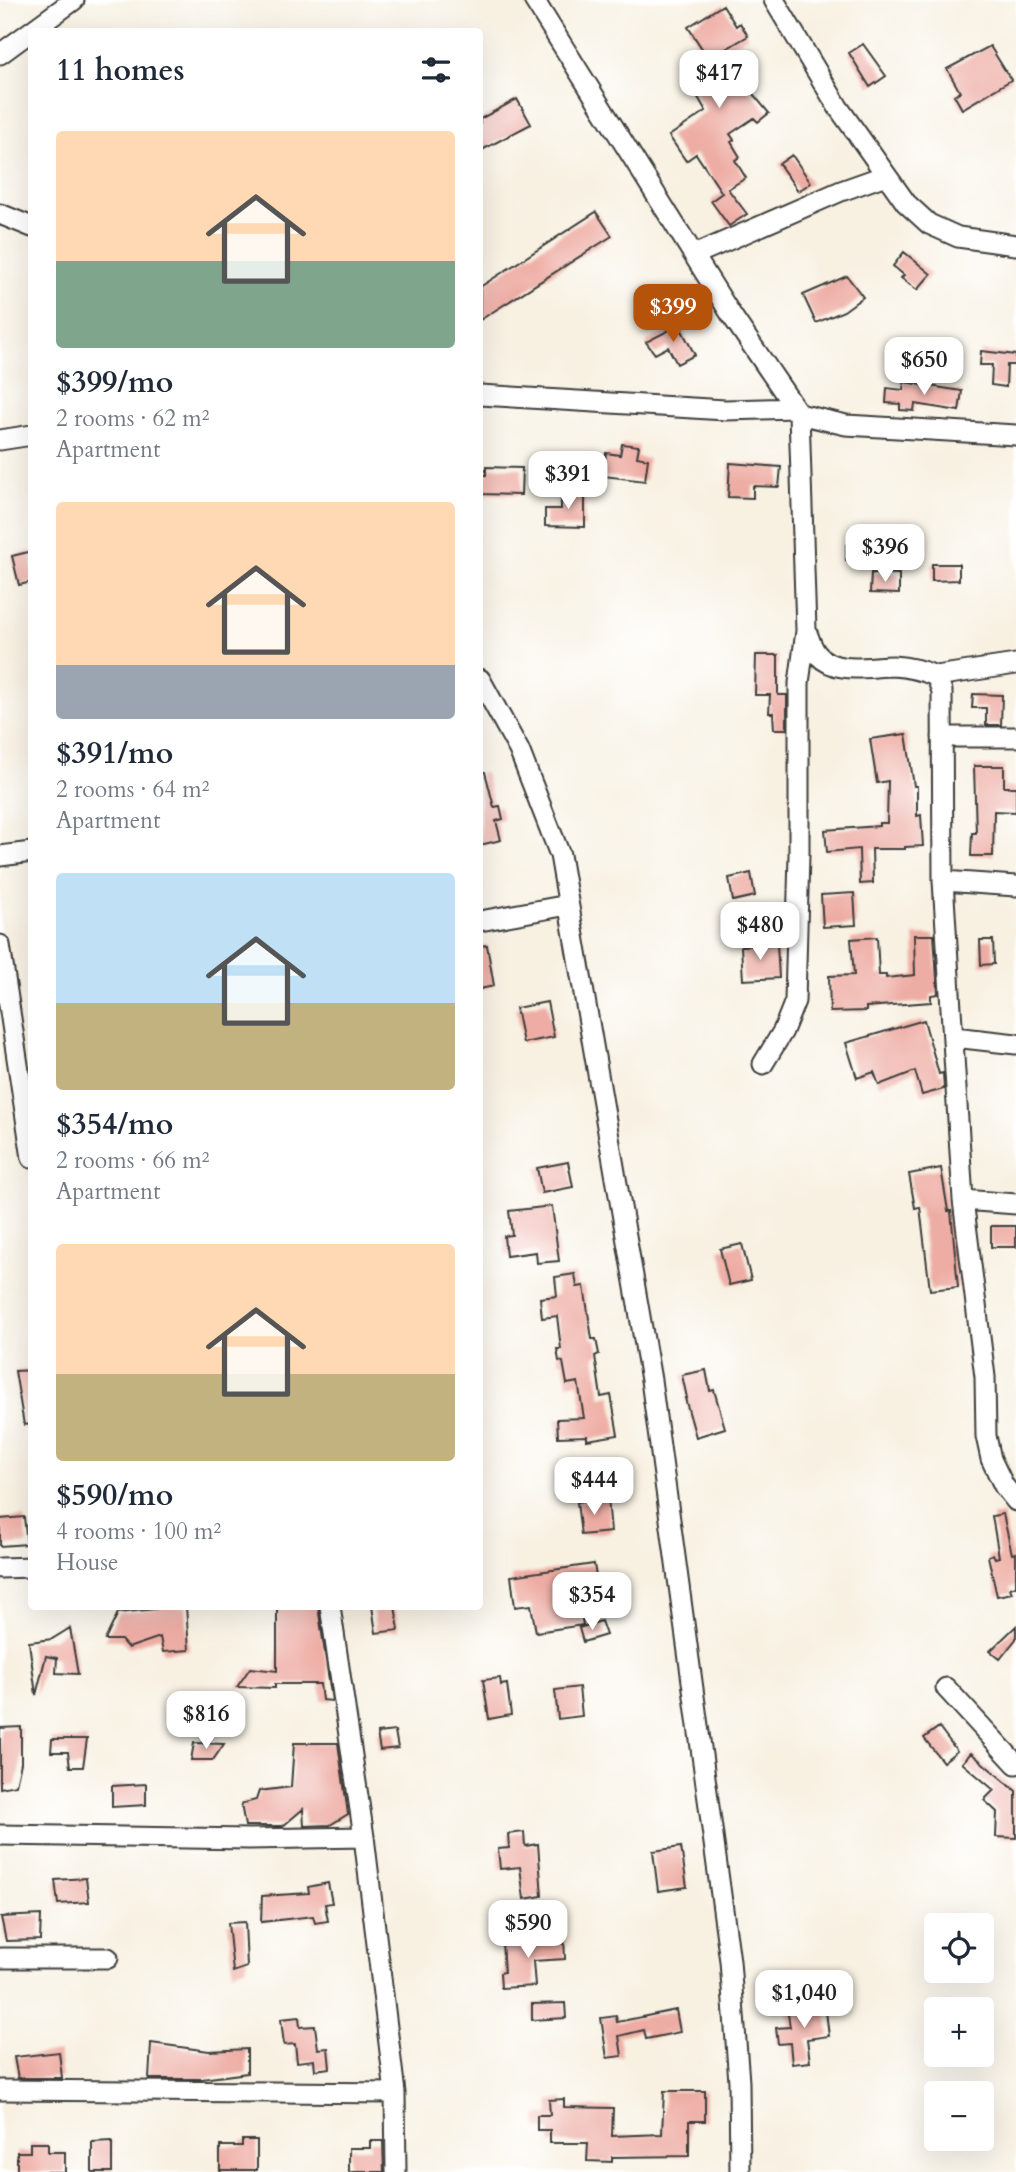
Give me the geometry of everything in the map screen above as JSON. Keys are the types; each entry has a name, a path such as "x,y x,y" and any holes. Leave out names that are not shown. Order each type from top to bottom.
{"street":[{"path":"36,28 74,0"},
{"path":"534,0 694,255 797,411 806,630 799,683 799,855 795,1001 783,1031 763,1064"},
{"path":"774,0 838,107 906,203 929,224 958,237 1016,244"},
{"path":"0,54 28,34"},
{"path":"694,255 841,191 886,175"},
{"path":"0,214 28,226"},
{"path":"483,395 725,411 797,411 846,425 1016,435"},
{"path":"0,440 28,436"},
{"path":"806,630 816,654 829,664 852,668 894,666 919,669 936,676 1016,664"},
{"path":"936,676 942,691 943,881 963,1200 985,1377 986,1436 991,1459 1004,1486 1016,1501"},
{"path":"483,684 519,750 560,855 657,1421 730,1961 739,2082 740,2172"},
{"path":"942,737 1016,737"},
{"path":"0,856 28,852"},
{"path":"943,881 1016,886"},
{"path":"483,919 568,905"},
{"path":"0,945 28,1131"},
{"path":"954,1037 1016,1044"},
{"path":"963,1200 1016,1204"},
{"path":"0,1568 28,1567"},
{"path":"331,1610 364,1837 396,2093 396,2172"},
{"path":"946,1688 1016,1764"},
{"path":"0,1835 249,1839 364,1837"},
{"path":"0,1958 108,1958"},
{"path":"0,2090 396,2093"}],"building":[{"path":"723,5 736,26 740,23 748,36 726,49 743,82 769,113 758,122 754,118 730,134 734,140 731,142 740,157 735,160 746,178 728,189 747,214 729,226 711,201 722,193 696,154 686,161 669,136 706,111 685,75 710,61 688,27"},
{"path":"863,44 886,76 870,87 849,53"},
{"path":"990,46 1011,80 962,109 954,95 960,92 947,69"},
{"path":"517,99 531,124 483,149 483,117"},
{"path":"792,155 811,183 798,191 779,164"},
{"path":"596,212 612,236 483,318 483,285"},
{"path":"904,252 931,274 917,290 901,278 904,275 893,266"},
{"path":"847,276 863,297 844,311 816,323 803,295"},
{"path":"679,325 695,355 677,364 668,347 655,354 646,342"},
{"path":"981,351 1016,355 1016,365 1007,365 1006,387 991,385 992,365 980,365"},
{"path":"904,382 962,391 959,411 915,404 914,411 900,410 900,404 886,403 887,388 903,390"},
{"path":"622,444 639,446 637,457 648,459 645,481 603,476 606,453 620,455"},
{"path":"730,463 781,467 779,487 753,486 753,498 728,497"},
{"path":"486,467 522,468 521,495 483,494 483,475 486,475"},
{"path":"561,491 585,491 585,527 545,526 545,509 561,509"},
{"path":"882,544 882,559 846,560 846,545"},
{"path":"28,552 28,583 19,585 12,556"},
{"path":"932,564 959,564 959,580 932,581"},
{"path":"871,573 899,574 899,594 870,593"},
{"path":"756,655 778,655 778,695 787,695 787,729 774,729 773,713 769,713 770,695 755,695"},
{"path":"973,694 1002,695 1001,725 986,725 986,708 972,708"},
{"path":"906,734 914,786 917,786 917,816 921,815 923,846 872,849 873,883 860,884 859,849 827,852 825,830 887,823 888,781 877,783 870,739"},
{"path":"974,766 1004,766 1004,787 1016,787 1016,812 994,811 993,856 971,856 972,833 976,833"},
{"path":"483,772 494,807 500,806 503,819 496,821 501,840 483,844"},
{"path":"751,873 755,896 733,901 729,878"},
{"path":"854,893 856,925 823,927 821,895"},
{"path":"914,935 934,935 938,994 931,995 931,1002 866,1007 866,1011 830,1012 829,976 854,975 851,939 877,937 879,975 886,975 886,978 915,975"},
{"path":"980,940 993,940 994,964 981,965"},
{"path":"777,944 779,978 743,980 741,946"},
{"path":"487,945 494,986 483,988 483,946"},
{"path":"547,1002 554,1037 523,1043 516,1008"},
{"path":"924,1020 939,1074 943,1073 944,1089 922,1095 915,1071 879,1085 874,1072 857,1078 846,1043"},
{"path":"568,1162 573,1187 542,1193 537,1168"},
{"path":"941,1168 948,1211 951,1211 958,1287 930,1290 920,1207 915,1208 909,1174"},
{"path":"552,1206 559,1261 537,1263 536,1252 506,1256 504,1236 512,1235 509,1211"},
{"path":"991,1226 1016,1226 1016,1247 991,1247"},
{"path":"742,1244 751,1280 729,1285 720,1249"},
{"path":"575,1274 577,1287 584,1286 592,1339 596,1339 599,1354 595,1356 601,1397 611,1395 618,1435 587,1440 587,1436 558,1437 557,1419 584,1418 578,1382 567,1384 563,1362 559,1361 557,1349 561,1349 557,1316 542,1318 540,1298 557,1296 555,1277"},
{"path":"28,1370 28,1424 24,1425 15,1371"},
{"path":"706,1370 710,1391 714,1390 725,1428 696,1437 685,1398 682,1375"},
{"path":"623,1470 625,1488 608,1490 606,1473"},
{"path":"608,1498 611,1532 581,1535 577,1502"},
{"path":"1003,1514 1012,1554 1016,1553 1016,1586 1010,1588 1012,1593 997,1596 988,1556 993,1554 995,1558 999,1557 992,1516"},
{"path":"24,1517 27,1544 0,1546 0,1519"},
{"path":"594,1564 596,1577 576,1580 583,1625 536,1632 531,1605 515,1607 511,1576"},
{"path":"186,1610 189,1650 163,1652 160,1637 128,1648 121,1640 105,1640 118,1613"},
{"path":"277,1610 319,1610 332,1701 322,1700 320,1684 275,1684 275,1688 237,1687 250,1668 277,1671"},
{"path":"373,1610 396,1610 399,1630 376,1633"},
{"path":"601,1621 606,1635 583,1642 579,1628"},
{"path":"1016,1626 1016,1639 1000,1659 990,1651"},
{"path":"70,1628 78,1674 56,1673 57,1658 46,1656 36,1695 29,1642 52,1639"},
{"path":"500,1678 501,1685 507,1684 511,1715 489,1719 483,1680"},
{"path":"579,1687 582,1716 558,1719 555,1690"},
{"path":"21,1727 21,1763 16,1785 0,1788 0,1728"},
{"path":"939,1727 957,1751 943,1762 924,1738"},
{"path":"395,1731 398,1748 380,1750 377,1733"},
{"path":"52,1739 87,1739 83,1767 70,1767 68,1752 51,1752"},
{"path":"194,1743 224,1744 213,1760 191,1760"},
{"path":"294,1743 338,1743 348,1814 330,1825 304,1826 303,1809 283,1826 245,1826 241,1804 256,1800 259,1791 291,1787"},
{"path":"971,1753 1016,1791 1016,1838 996,1837 997,1812 984,1800 994,1790 962,1763"},
{"path":"146,1784 146,1805 112,1807 112,1786"},
{"path":"524,1832 525,1846 538,1844 542,1896 524,1899 520,1867 500,1869 498,1849 509,1848 508,1834"},
{"path":"681,1847 687,1887 658,1891 653,1851"},
{"path":"86,1878 89,1902 58,1904 55,1880"},
{"path":"328,1883 332,1903 325,1904 328,1921 315,1923 313,1916 261,1922 262,1896 309,1893 308,1887"},
{"path":"41,1915 40,1940 6,1941 1,1917"},
{"path":"245,1922 247,1967 233,1972 228,1923"},
{"path":"564,1938 565,1959 533,1961 535,1986 501,1988 500,1973 504,1972 502,1942"},
{"path":"565,2003 566,2018 532,2020 532,2004"},
{"path":"825,2003 829,2036 807,2039 810,2062 792,2064 790,2043 778,2044 776,2028 790,2027 787,2008"},
{"path":"676,2010 680,2032 646,2039 644,2030 619,2036 622,2056 607,2058 601,2018 616,2016 617,2022"},
{"path":"299,2017 300,2027 315,2026 318,2049 328,2048 330,2068 315,2070 314,2060 297,2062 295,2044 284,2045 281,2019"},
{"path":"151,2043 209,2051 247,2049 247,2073 202,2079 149,2079"},
{"path":"59,2052 62,2078 18,2078 14,2057"},
{"path":"664,2091 705,2091 705,2121 689,2121 689,2156 612,2157 612,2162 587,2161 588,2143 550,2143 550,2130 537,2130 537,2115 550,2115 549,2100 564,2099 564,2107 613,2108 612,2136 662,2134"},
{"path":"242,2140 257,2140 257,2170 220,2170 220,2146 242,2146"},
{"path":"112,2141 112,2172 92,2172 92,2142"},
{"path":"370,2141 383,2141 384,2172 349,2172 349,2148 370,2148"},
{"path":"30,2143 48,2143 48,2152 65,2152 65,2172 17,2172 17,2152 30,2152"}]}
